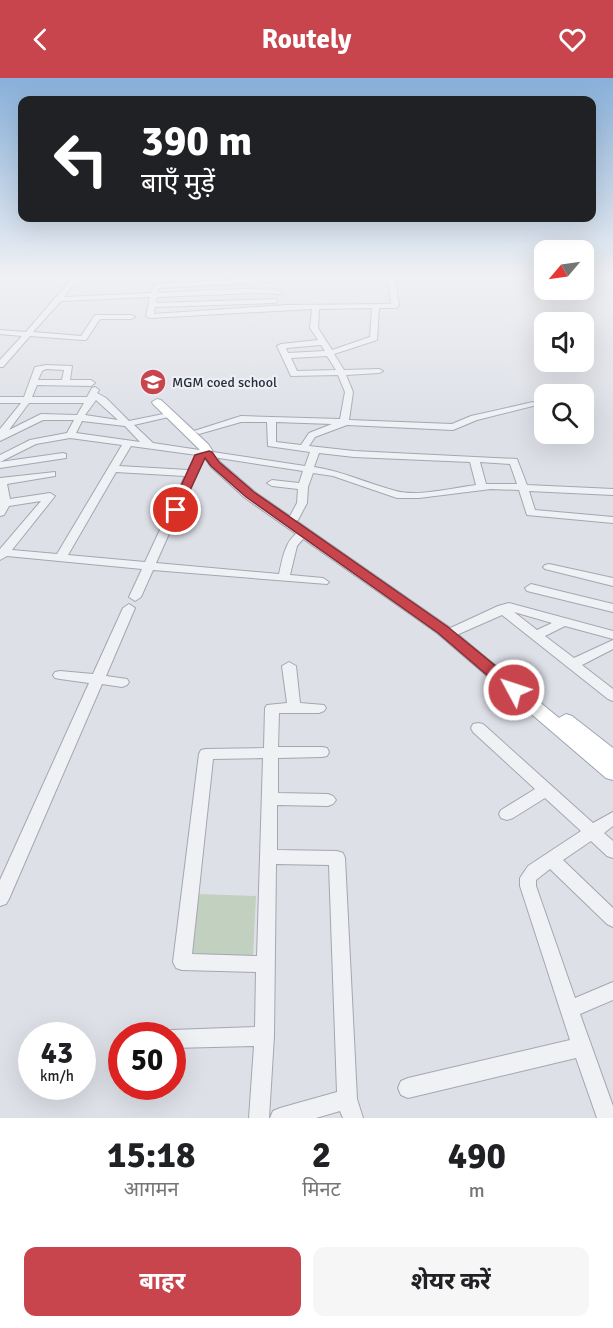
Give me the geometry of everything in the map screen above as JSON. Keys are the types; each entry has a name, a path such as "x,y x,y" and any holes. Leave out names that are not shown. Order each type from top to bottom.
{"main road":[{"path":"164,405 215,446 211,455"},
{"path":"164,405 211,455 215,464 250,495 303,533 452,631 613,772"},
{"path":"211,455 224,462 294,518 389,580 613,758"}],"street":[{"path":"1,361 34,326"},
{"path":"2,334 83,338 92,326"},
{"path":"314,326 341,371 349,392 345,421"},
{"path":"285,356 330,353 374,338 375,326"},
{"path":"323,342 281,346 296,375 341,371 379,372"},
{"path":"0,348 13,348"},
{"path":"0,437 27,400 36,371 46,367 69,368 65,382"},
{"path":"33,382 65,382 93,392 150,446"},
{"path":"0,400 27,400 93,392"},
{"path":"70,435 93,392"},
{"path":"15,417 79,418 127,424 164,405"},
{"path":"303,448 312,435 328,425 345,421 453,427 474,418 533,405"},
{"path":"0,437 41,417"},
{"path":"199,431 241,419 272,419 328,425"},
{"path":"272,419 271,444 354,454 514,461 531,513 613,520"},
{"path":"0,459 33,442 70,435 308,468 335,473 397,495 521,486 613,492"},
{"path":"61,557 128,443"},
{"path":"294,518 302,503 303,487 315,450"},
{"path":"0,899 81,723 98,679 191,473 211,455"},
{"path":"0,465 63,456"},
{"path":"474,460 482,488"},
{"path":"113,469 191,473"},
{"path":"1,554 51,496 2,506 1,481 51,474"},
{"path":"31,477 35,498"},
{"path":"272,483 303,487"},
{"path":"284,577 292,544 303,533"},
{"path":"1,554 61,557 323,582"},
{"path":"549,567 613,582"},
{"path":"531,588 613,608"},
{"path":"452,631 509,607 613,635"},
{"path":"502,609 613,696"},
{"path":"536,636 563,622"},
{"path":"573,664 613,644"},
{"path":"289,666 294,708"},
{"path":"60,675 122,681"},
{"path":"260,1118 272,708 319,708"},
{"path":"478,728 613,851"},
{"path":"266,964 182,962 206,754 322,752"},
{"path":"507,814 546,790"},
{"path":"271,799 328,800"},
{"path":"606,1118 580,1047 570,1009 528,885 528,878 551,859 613,818"},
{"path":"267,857 337,858 350,1108 280,1118"},
{"path":"551,859 613,919"},
{"path":"570,1009 613,991"},
{"path":"186,1039 264,1036"},
{"path":"408,1088 580,1047"}],"green space":[{"path":"197,894 256,896 253,956 190,956"}],"place":[{"name":"MGM coed school","path":"153,382"}],"route":[{"path":"176,510 201,455 209,454 215,464 250,495 443,630 514,690"}]}
